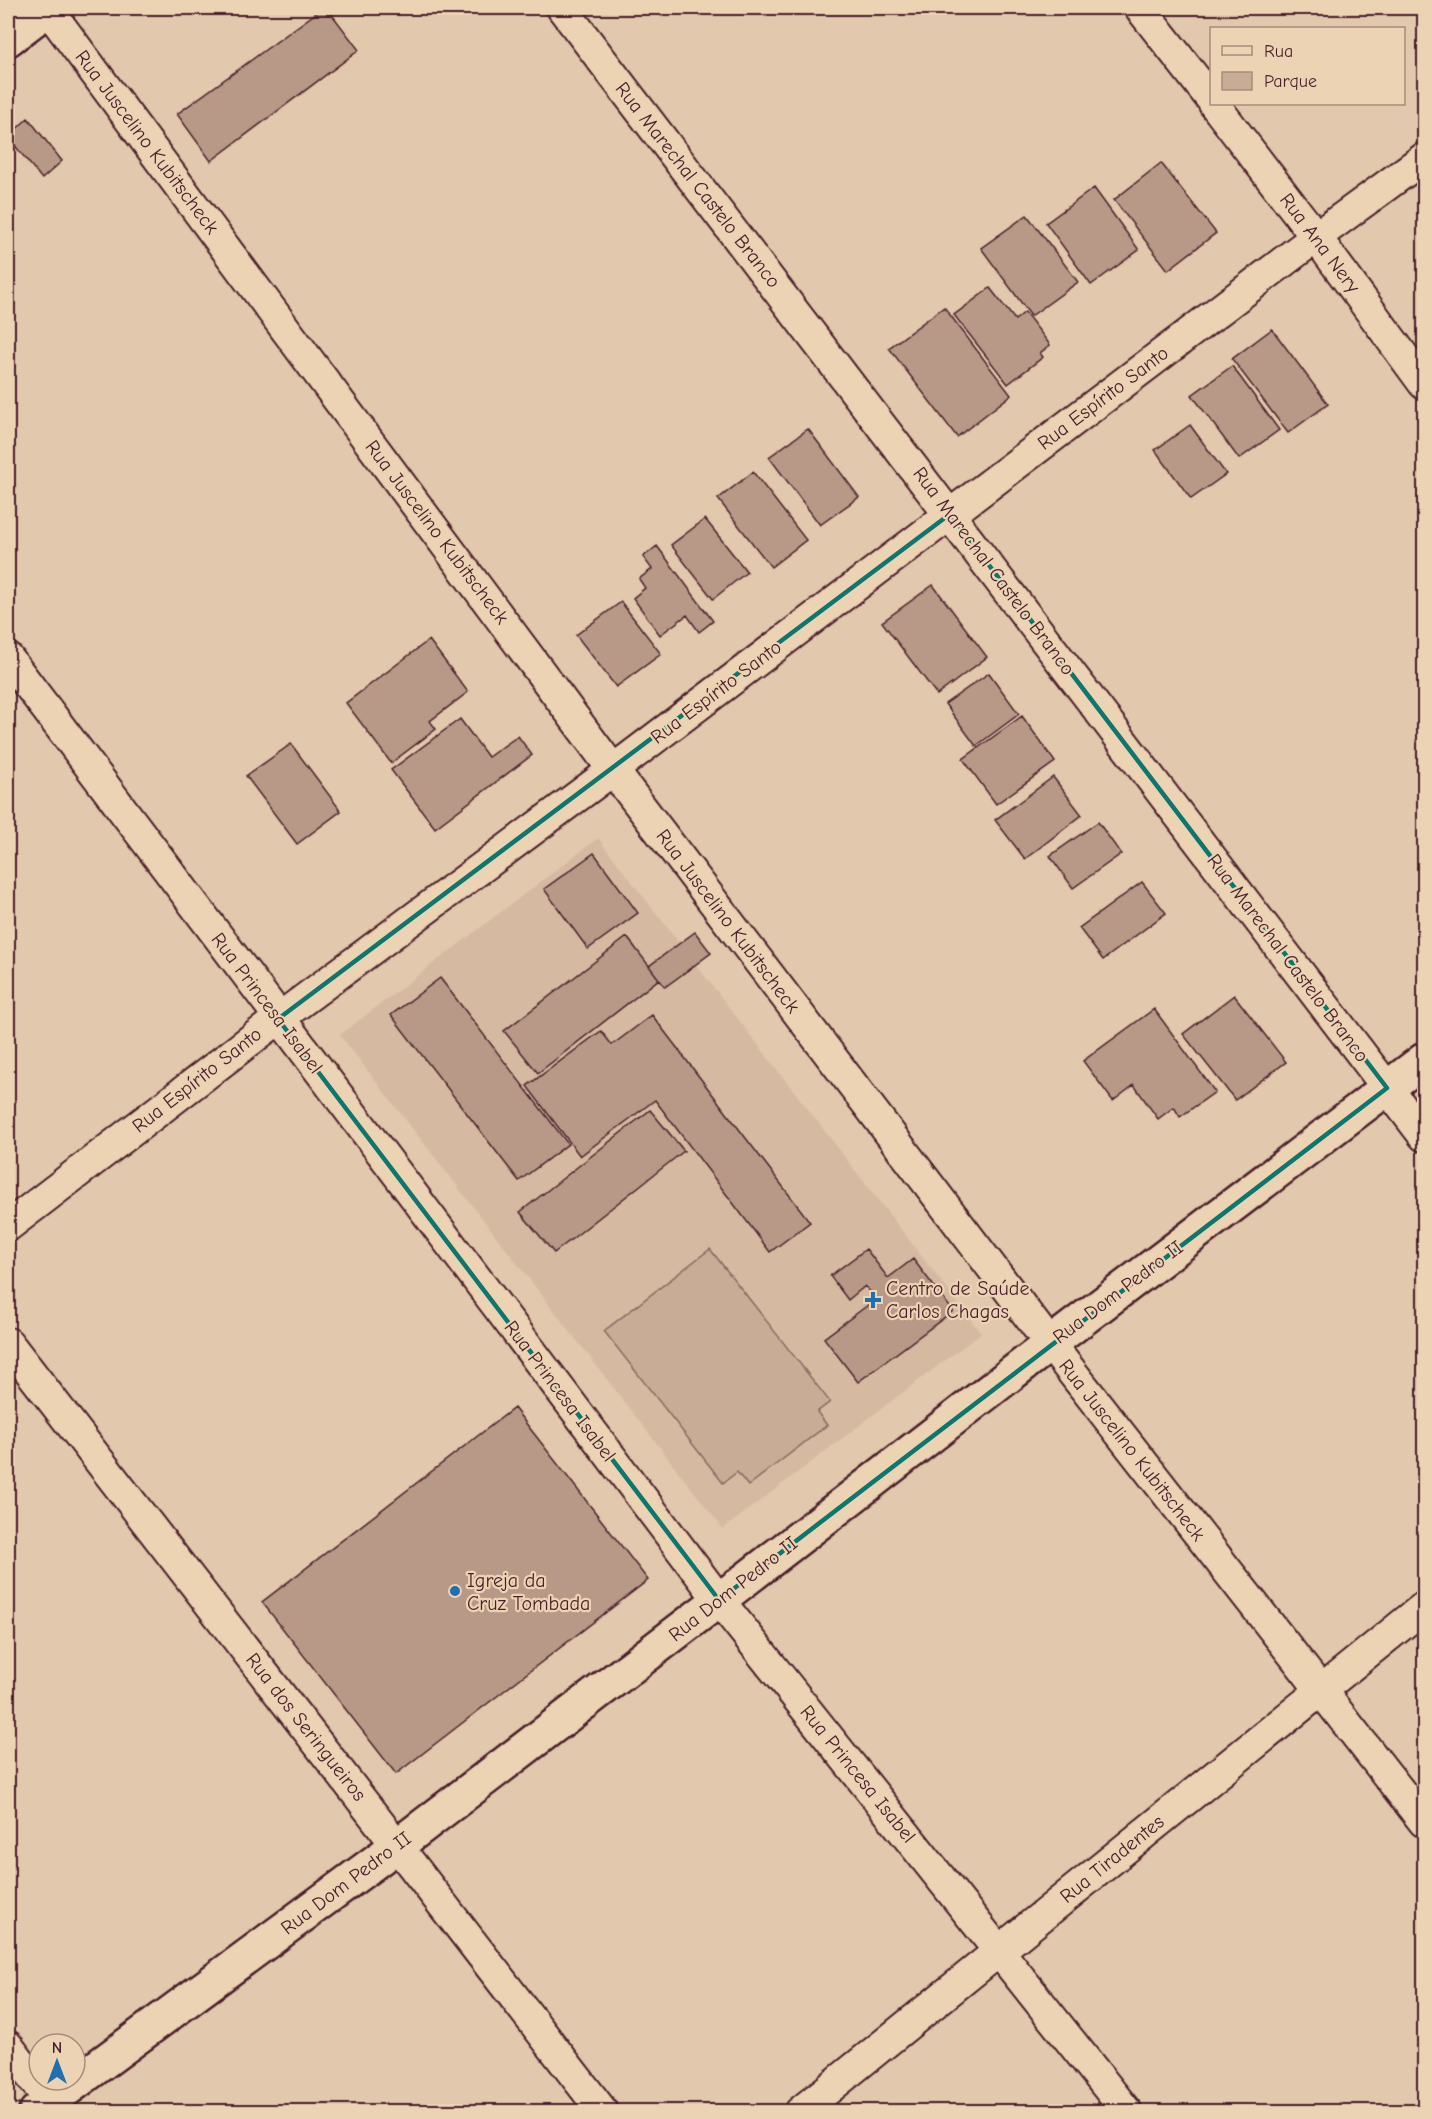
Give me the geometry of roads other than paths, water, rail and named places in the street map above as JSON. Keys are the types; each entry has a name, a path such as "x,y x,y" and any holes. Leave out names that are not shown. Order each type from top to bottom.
{"street":[{"path":"8,39 48,8"},
{"name":"Rua Juscelino Kubitscheck","path":"48,8 614,770 1050,1344 1425,1822"},
{"name":"Rua Marechal Castelo Branco","path":"562,8 1425,1136"},
{"name":"Rua Ana Nery","path":"1140,8 1210,98"},
{"name":"Rua Ana Nery","path":"1215,105 1425,384"},
{"name":"Rua Espírito Santo","path":"8,1226 278,1018 614,770 1316,237 1425,158"},
{"name":"Rua Princesa Isabel","path":"8,658 719,1600 1128,2112"},
{"name":"Rua Dom Pedro II","path":"48,2108 398,1845 1050,1344 1425,1060"},
{"name":"Rua dos Seringueiros","path":"8,1343 603,2112"},
{"name":"Rua Tiradentes","path":"800,2112 1425,1607"},
{"path":"8,2046 48,2108"}],"place":[{"name":"Centro de Saúde Carlos Chagas","path":"873,1300"},
{"name":"Igreja da Cruz Tombada","path":"455,1591"}]}
